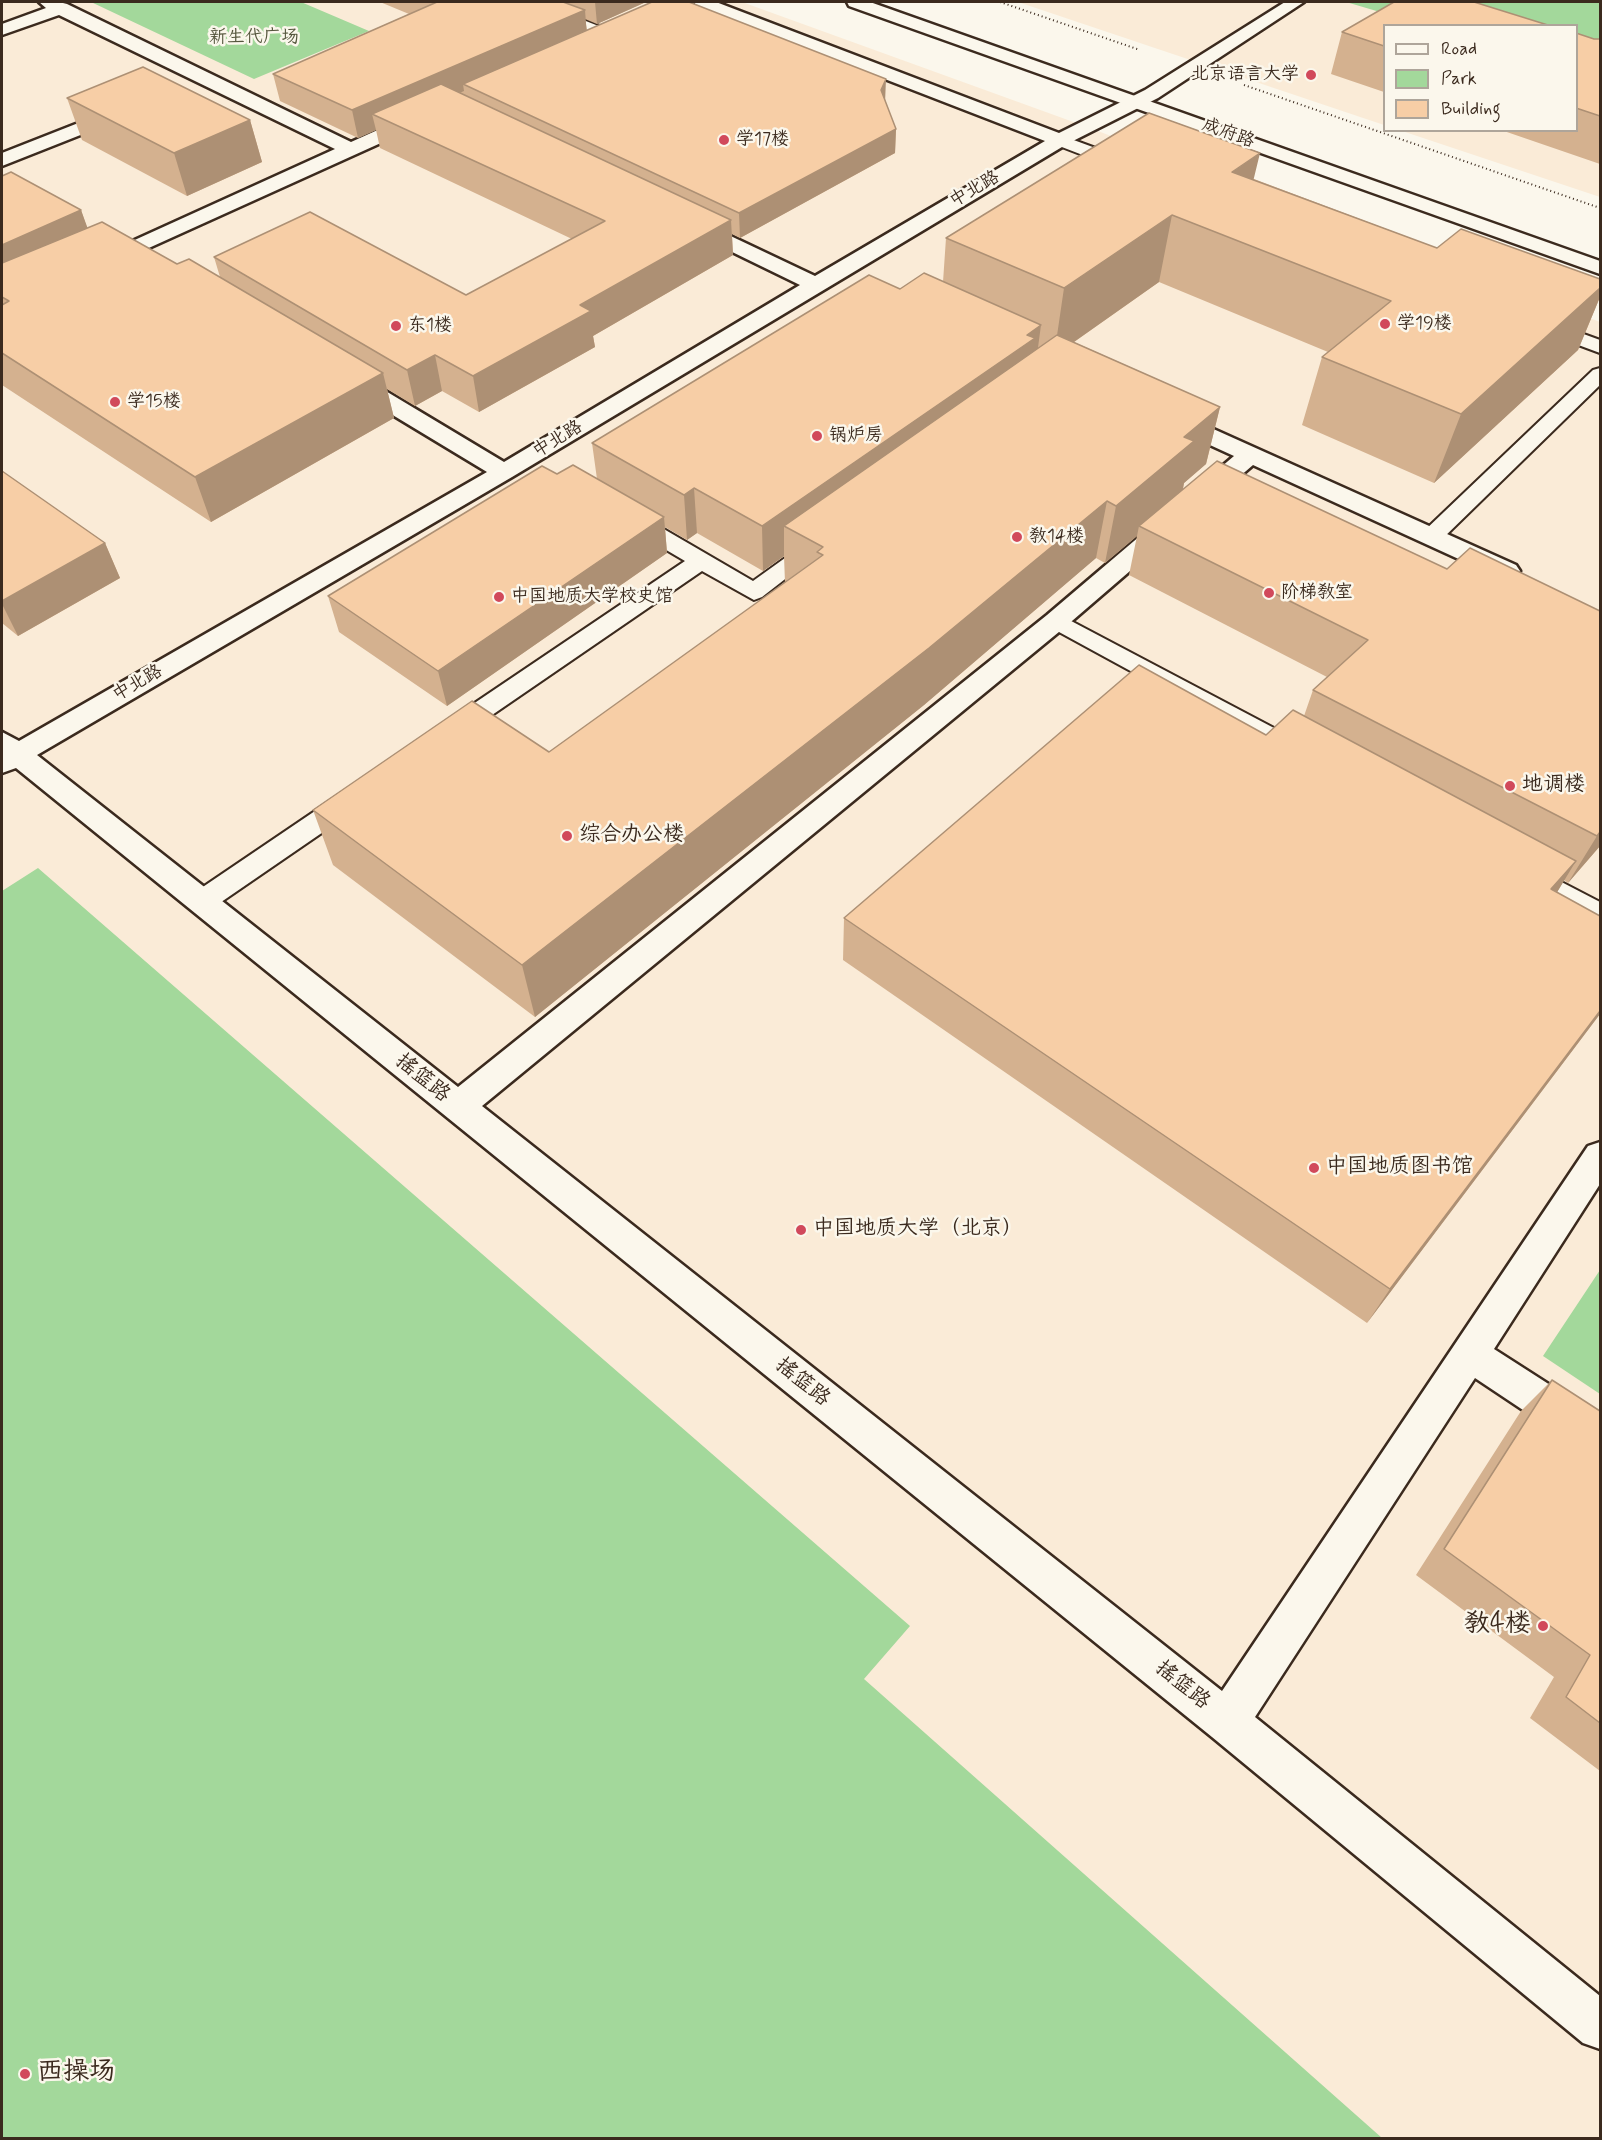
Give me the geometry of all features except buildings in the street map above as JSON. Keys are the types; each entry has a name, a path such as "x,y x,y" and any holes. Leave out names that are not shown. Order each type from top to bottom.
{"street":[{"path":"523,2 606,32"},
{"path":"702,2 1060,140"},
{"name":"成府路","path":"855,2 1600,268"},
{"name":"中北路","path":"6,753 527,459 815,284 849,274 1060,140 1114,116 1296,2"},
{"path":"2,30 54,5 351,150"},
{"path":"183,87 204,78"},
{"name":"成府路","path":"1138,81 1187,98"},
{"path":"2,160 140,104"},
{"path":"88,268 435,112"},
{"path":"678,218 815,284"},
{"path":"132,249 152,261"},
{"path":"333,370 504,472"},
{"path":"1157,412 1527,580"},
{"path":"457,1107 1056,621 1251,454"},
{"name":"摇篮路","path":"6,753 201,902 1227,1722 1600,2026"},
{"path":"1227,1722 1600,1156"},
{"path":"1470,1354 1600,1439"}],"lane":[{"path":"1060,140 1138,170"},
{"path":"1523,318 1600,347"},
{"path":"1431,537 1600,374"},
{"path":"527,459 547,471"},
{"path":"609,507 754,591 831,536"},
{"path":"436,741 701,561"},
{"path":"1056,621 1318,762"},
{"path":"201,902 367,788"},
{"path":"1496,858 1600,915"}],"path":[{"path":"1000,2 1600,208"}],"shaded area":[{"name":"中国地质大学（北京）","path":"2,2 742,2 1090,128 1600,322 1600,2138 2,2138"},
{"name":"北京语言大学","path":"1018,2 1600,2 1600,197 1405,132 1578,132 1578,24 1383,24 1383,125"}],"green space":[{"name":"新生代广场","path":"91,2 301,2 369,31 254,79"},
{"path":"1346,2 1597,2 1600,3 1600,77 1578,75 1578,24 1421,24"},
{"path":"38,868 910,1626 864,1679 1382,2138 2,2138 2,891"},
{"path":"1600,1270 1600,1394 1543,1356"}],"place":[{"name":"北京语言大学","path":"1311,75"},
{"name":"学17楼","path":"724,140"},
{"name":"学19楼","path":"1385,324"},
{"name":"东1楼","path":"396,326"},
{"name":"学15楼","path":"115,402"},
{"name":"锅炉房","path":"817,436"},
{"name":"教14楼","path":"1017,537"},
{"name":"阶梯教室","path":"1269,593"},
{"name":"中国地质大学校史馆","path":"499,597"},
{"name":"地调楼","path":"1510,786"},
{"name":"综合办公楼","path":"567,836"},
{"name":"中国地质图书馆","path":"1314,1168"},
{"name":"中国地质大学（北京）","path":"801,1230"},
{"name":"教4楼","path":"1543,1626"},
{"name":"西操场","path":"25,2074"}]}
